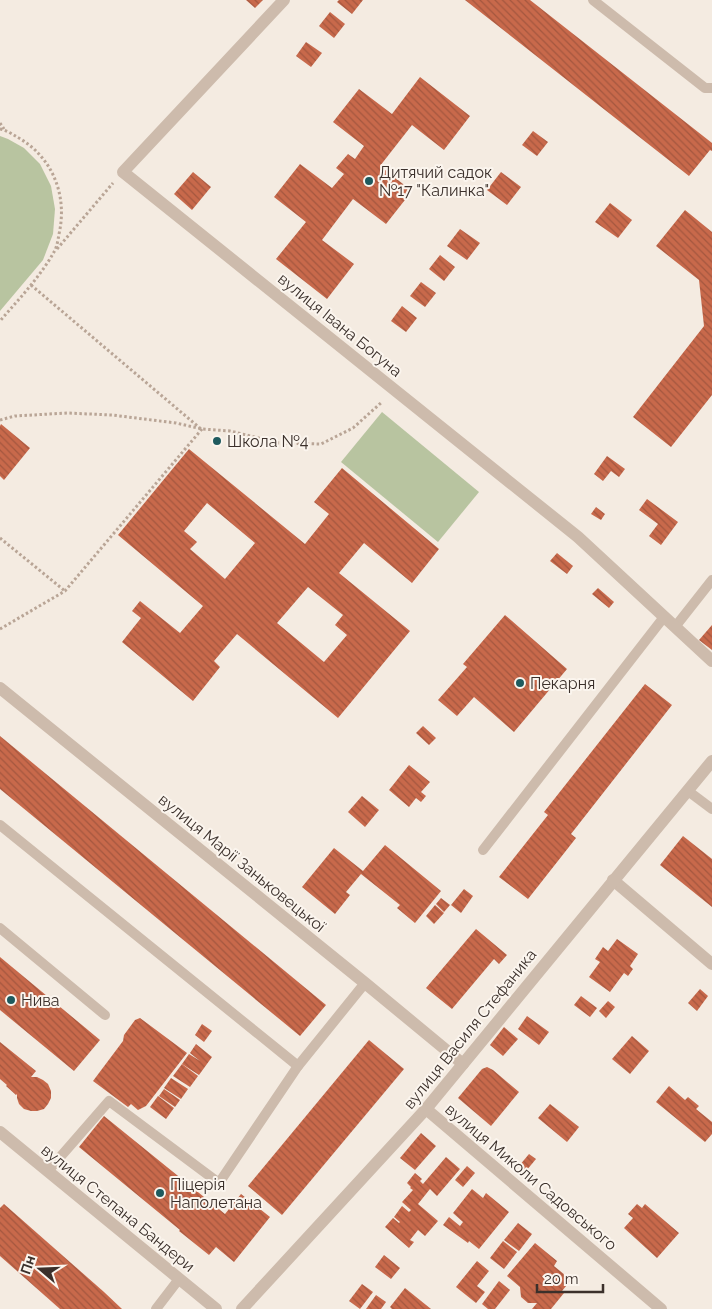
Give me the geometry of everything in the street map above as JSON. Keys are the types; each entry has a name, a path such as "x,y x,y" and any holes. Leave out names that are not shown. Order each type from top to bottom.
{"street":[{"path":"123,172 284,0"},
{"name":"вулиця Івана Богуна","path":"123,172 578,537 712,661"},
{"name":"вулиця Марії Заньковецької","path":"0,688 463,1064"},
{"name":"вулиця Василя Стефаника","path":"242,1309 426,1109 712,761"},
{"path":"613,880 712,964"},
{"name":"вулиця Миколи Садовського","path":"426,1109 660,1309"},
{"name":"вулиця Степана Бандери","path":"0,1132 216,1309"}],"lane":[{"path":"593,0 705,88 712,88"},
{"path":"675,627 712,580"},
{"path":"483,850 664,617"},
{"path":"688,791 712,810"},
{"path":"0,825 298,1066"},
{"path":"0,928 105,1015"},
{"path":"48,1171 109,1101 219,1183 298,1066 365,983"},
{"path":"156,1309 179,1279"}],"path":[{"path":"0,123 5,130"},
{"path":"0,129 29,143 48,164 59,189 62,220 55,250"},
{"path":"0,321 31,285 55,250 123,172"},
{"path":"31,285 202,429"},
{"path":"0,420 15,416 67,413 112,415 176,423 202,429 230,431 279,443 321,444 353,428 396,390"},
{"path":"0,629 65,591 202,429"},
{"path":"0,538 65,591"}],"green space":[{"path":"0,136 24,148 40,164 51,186 55,209 53,234 43,260 0,311"},
{"path":"382,412 479,492 438,542 341,462"}],"building":[{"path":"246,0 263,0 255,8"},
{"path":"339,0 363,0 352,14 337,2"},
{"path":"465,0 530,0 712,143 712,151 710,150 689,176"},
{"path":"330,12 345,24 334,38 319,26"},
{"path":"306,42 322,53 311,67 296,56"},
{"name":"Дитячий садок №17 \"Калинка\"","path":"420,77 470,116 444,150 412,125 380,166 412,191 386,224 353,199 322,240 354,264 327,299 276,259 306,222 274,197 300,164 332,188 344,174 336,168 348,154 355,159 364,146 333,122 359,89 392,114"},
{"path":"533,131 548,142 537,156 522,145"},
{"path":"193,172 211,187 192,210 174,194"},
{"path":"501,172 521,187 507,205 487,190"},
{"path":"610,203 632,220 618,238 595,222"},
{"path":"685,210 712,232 712,395 671,447 633,417 704,326 699,280 656,246"},
{"path":"460,229 480,243 467,260 447,246"},
{"path":"440,255 455,267 444,281 429,269"},
{"path":"421,282 436,293 425,307 410,296"},
{"path":"402,306 417,318 406,332 391,321"},
{"path":"1,424 30,448 4,480 0,476"},
{"path":"189,449 305,544 329,514 314,502 342,468 439,549 412,583 364,543 339,573 410,631 338,718 237,634 214,661 220,667 193,701 122,642 141,618 132,611 140,601 180,633 203,606 118,535","holes":["207,503 255,543 225,579 190,549 197,542 184,531","308,587 343,615 335,625 347,635 324,662 277,623"]},
{"path":"607,456 625,469 619,477 611,471 603,481 594,474"},
{"path":"647,499 678,522 661,545 649,536 658,524 639,510"},
{"path":"596,507 605,514 601,520 591,514"},
{"path":"557,553 573,566 567,574 550,561"},
{"path":"598,588 614,602 609,608 592,594"},
{"path":"505,615 567,669 514,732 474,697 457,716 438,700 467,667 463,664"},
{"path":"712,625 712,650 699,640"},
{"path":"645,684 672,705 571,834 576,838 528,899 499,877 548,815 544,812"},
{"path":"423,726 436,738 429,745 416,733"},
{"path":"0,736 326,1005 300,1036 0,789"},
{"path":"409,765 430,782 421,792 426,796 421,802 416,798 409,807 389,790"},
{"path":"362,796 379,810 365,827 348,812"},
{"path":"683,836 712,859 712,907 660,865"},
{"path":"385,845 441,891 415,923 397,908 400,905 361,874 346,892 350,895 335,914 302,887 334,848 363,871"},
{"path":"464,889 473,896 461,913 451,905"},
{"path":"441,898 450,905 444,912 436,904"},
{"path":"435,905 444,913 434,924 426,916"},
{"path":"476,929 507,955 499,964 494,959 452,1009 426,988"},
{"path":"617,939 638,954 630,966 633,969 628,976 624,973 610,992 589,977 600,962 595,959 603,947 608,951"},
{"path":"0,957 100,1040 74,1071 0,1010"},
{"path":"700,989 708,996 697,1011 688,1003"},
{"path":"581,996 597,1008 590,1017 574,1005"},
{"path":"608,1001 615,1007 606,1018 599,1011"},
{"path":"527,1016 549,1032 539,1045 518,1029"},
{"path":"140,1018 187,1053 146,1106 138,1110 131,1104 128,1107 93,1081 123,1041 124,1035 135,1020"},
{"path":"202,1024 212,1031 204,1042 195,1035"},
{"path":"504,1027 518,1039 503,1056 490,1045"},
{"path":"632,1036 649,1051 630,1074 612,1059"},
{"path":"369,1040 404,1069 282,1215 248,1186"},
{"path":"0,1042 36,1071 31,1077 37,1077 48,1084 51,1098 44,1109 31,1111 24,1109 19,1104 17,1094 0,1079"},
{"path":"196,1044 212,1057 199,1075 182,1064 189,1054 200,1061 190,1053"},
{"path":"182,1064 198,1076 190,1087 173,1076"},
{"path":"487,1067 519,1092 491,1126 458,1098 482,1069"},
{"path":"171,1078 188,1089 181,1099 164,1088"},
{"path":"669,1086 685,1100 688,1097 699,1106 696,1109 712,1122 712,1134 705,1142 656,1102"},
{"path":"164,1089 180,1100 175,1107 159,1096"},
{"path":"158,1096 174,1108 166,1119 150,1107"},
{"path":"550,1104 579,1127 567,1142 538,1118"},
{"path":"104,1116 225,1214 241,1194 270,1217 234,1262 216,1247 209,1255 79,1147"},
{"path":"421,1133 436,1146 415,1170 400,1158"},
{"path":"529,1154 536,1159 526,1171 519,1166"},
{"path":"446,1157 460,1169 437,1196 430,1189 418,1204 438,1221 425,1236 418,1230 410,1240 414,1242 409,1248 385,1227 393,1218 400,1222 394,1217 402,1206 409,1212 411,1210 402,1202 413,1190 407,1183 415,1173 422,1179 420,1181 423,1184"},
{"path":"467,1166 475,1173 463,1187 455,1180"},
{"path":"472,1189 483,1198 486,1193 509,1212 479,1249 443,1225 449,1217 460,1226 463,1222 453,1213"},
{"path":"4,1204 122,1309 60,1309 0,1256 0,1208"},
{"path":"637,1204 642,1208 645,1204 679,1233 657,1258 624,1228 633,1218 628,1214"},
{"path":"518,1223 532,1234 519,1251 504,1240"},
{"path":"503,1241 517,1252 504,1269 490,1258"},
{"path":"535,1243 557,1261 554,1266 571,1280 562,1291 564,1293 551,1309 532,1309 537,1303 528,1303 521,1297 520,1287 507,1276"},
{"path":"384,1255 400,1268 391,1279 375,1267"},
{"path":"477,1261 489,1271 477,1286 485,1292 476,1303 456,1287"},
{"path":"499,1281 510,1290 495,1309 488,1309 482,1304"},
{"path":"362,1284 373,1292 360,1309 349,1301"},
{"path":"405,1288 431,1309 392,1309 390,1307"},
{"path":"376,1295 386,1302 381,1309 366,1309"}],"place":[{"name":"Дитячий садок №17 \"Калинка\"","path":"369,181"},
{"name":"Школа №4","path":"217,441"},
{"name":"Пекарня","path":"520,683"},
{"name":"Нива","path":"11,1000"},
{"name":"Піцерія Наполетана","path":"160,1193"}]}
